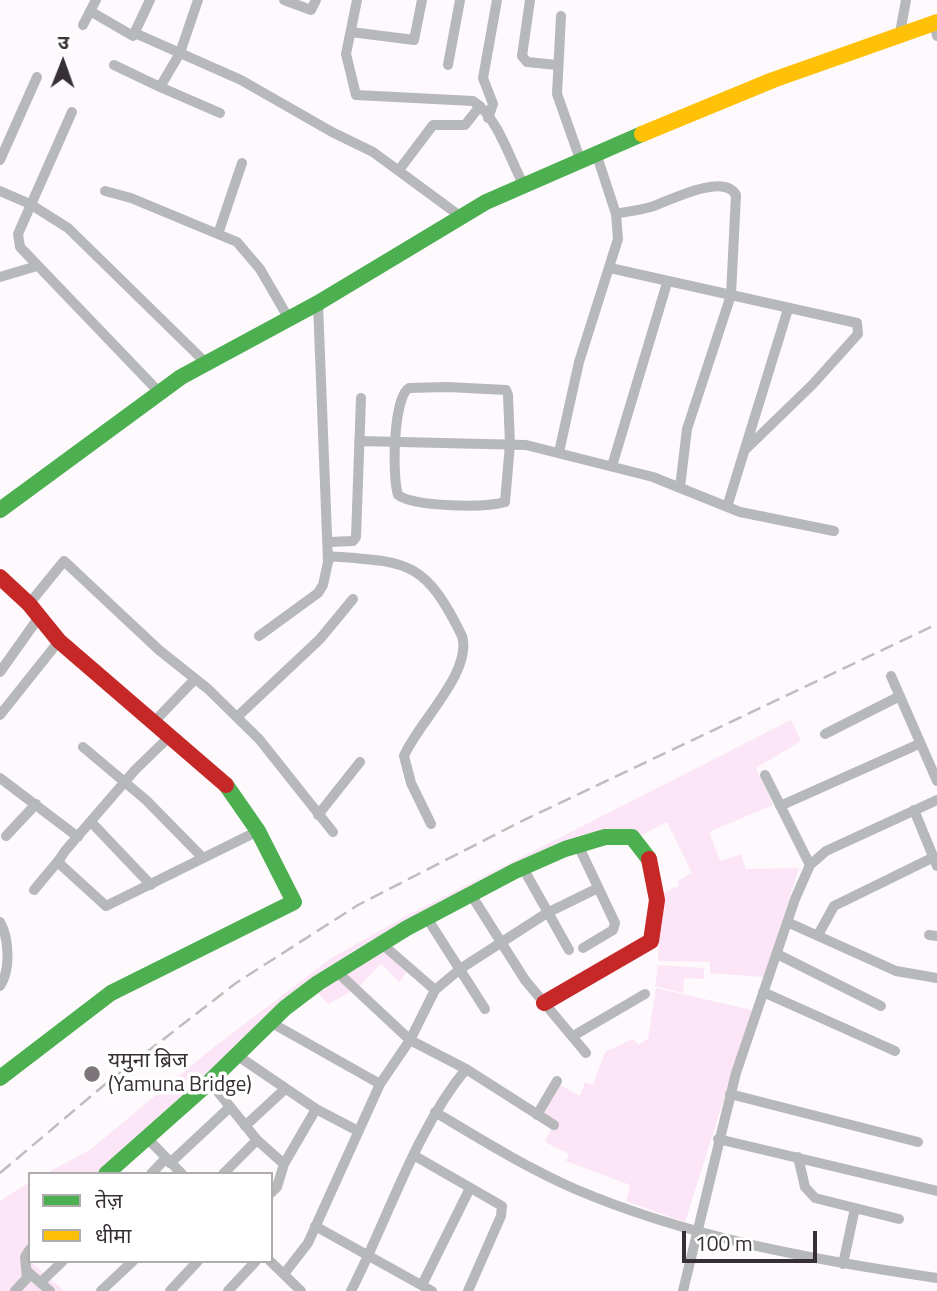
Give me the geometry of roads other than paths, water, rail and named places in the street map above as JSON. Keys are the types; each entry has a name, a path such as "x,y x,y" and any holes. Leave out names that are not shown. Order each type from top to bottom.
{"street":[{"path":"83,25 96,0"},
{"path":"137,34 150,0"},
{"path":"160,87 180,52 198,0"},
{"path":"284,0 311,10 316,0"},
{"path":"357,0 346,54 356,95 465,99 480,106 523,184"},
{"path":"351,32 414,40 422,0"},
{"path":"448,65 460,0"},
{"path":"488,118 493,104 484,83 483,71 497,0"},
{"path":"530,0 523,56 527,62 557,65"},
{"path":"900,33 906,0"},
{"path":"90,11 133,36 137,34 241,80 331,132 373,152 460,216"},
{"path":"561,16 556,94 580,159"},
{"path":"0,510 159,392 205,362 318,303 460,216 580,159 817,62 900,33 936,27"},
{"path":"114,65 220,113"},
{"path":"0,160 37,77"},
{"path":"400,170 430,128 438,123 465,125 480,106"},
{"path":"72,111 30,204 19,240 25,254 159,392"},
{"path":"559,452 579,362 618,239 616,214 596,153"},
{"path":"218,234 242,163"},
{"path":"616,214 652,206 711,186 722,185 733,190 736,195 731,295 687,429 680,487"},
{"path":"0,191 30,204 68,228 205,362"},
{"path":"105,191 131,198 237,242 260,269 289,318"},
{"path":"0,277 37,266"},
{"path":"610,268 667,283 857,323 860,331 813,384 746,449"},
{"path":"612,466 667,283"},
{"path":"259,636 318,593 323,585 329,542 318,303"},
{"path":"727,507 788,309"},
{"path":"447,387 506,390 510,444 507,499 500,503 475,505 402,498 397,491 395,442 405,389 447,387"},
{"path":"329,542 353,541 356,537 361,398"},
{"path":"359,441 510,444 559,452 680,487 755,516 834,531"},
{"path":"328,556 395,561 419,573 439,593 462,636 464,643 458,666 404,756 411,783 431,824"},
{"path":"0,672 64,561 259,739 332,832"},
{"path":"0,577 59,641 168,738 221,779 239,799 292,894 292,904 111,993 0,1078"},
{"path":"237,717 320,639 353,599"},
{"path":"0,715 59,641"},
{"path":"891,676 937,781"},
{"path":"152,724 195,679"},
{"path":"825,734 900,696"},
{"path":"34,890 125,782 168,738"},
{"path":"780,806 919,744"},
{"path":"83,747 170,822 202,857"},
{"path":"318,815 360,762"},
{"path":"765,775 810,865"},
{"path":"0,778 78,837"},
{"path":"683,1291 730,1094 763,992 810,865 826,850 937,800"},
{"path":"6,835 36,804"},
{"path":"818,935 834,906 935,861 914,810"},
{"path":"92,823 150,885"},
{"path":"60,860 103,906 258,831"},
{"path":"108,1172 238,1056 292,1001 335,970 470,893 523,868 608,835 625,835 637,841 656,884 654,932 646,946 544,1003"},
{"path":"578,845 615,927 583,948"},
{"path":"523,868 569,950"},
{"path":"284,1291 287,1277 308,1243 380,1084 410,1040 435,990 460,969 501,942 598,888"},
{"path":"470,893 525,980 586,1053"},
{"path":"427,918 485,1009"},
{"path":"0,922 4,930 7,968 0,986"},
{"path":"788,922 896,971 937,978"},
{"path":"382,944 435,990"},
{"path":"777,954 881,1006"},
{"path":"335,970 410,1040 466,1069 554,1125"},
{"path":"763,992 895,1051"},
{"path":"573,1036 645,994"},
{"path":"270,1022 380,1084"},
{"path":"238,1056 316,1109 358,1131"},
{"path":"351,1291 435,1112 466,1069"},
{"path":"537,1115 557,1081"},
{"path":"210,1082 245,1126 284,1164"},
{"path":"245,1126 285,1088"},
{"path":"730,1094 918,1142"},
{"path":"154,1172 230,1107"},
{"path":"273,1191 277,1187 284,1164 316,1109"},
{"path":"435,1112 573,1188 698,1232 843,1264 937,1278"},
{"path":"147,1138 180,1172"},
{"path":"225,1172 257,1139"},
{"path":"718,1139 937,1191"},
{"path":"415,1156 500,1203 503,1212 468,1291"},
{"path":"798,1157 809,1193 899,1219"},
{"path":"316,1226 427,1288 470,1188"},
{"path":"843,1264 855,1208"},
{"path":"15,1291 27,1278 28,1253"},
{"path":"41,1282 61,1263"},
{"path":"102,1291 130,1263"},
{"path":"170,1291 196,1263"},
{"path":"228,1291 254,1263"},
{"path":"272,1263 300,1291"},
{"path":"27,1271 50,1291"}],"railway":[{"path":"0,1173 103,1086 236,983 358,905 518,823 937,624"}],"place":[{"name":"यमुना ब्रिज (Yamuna Bridge)","path":"92,1074"}]}
